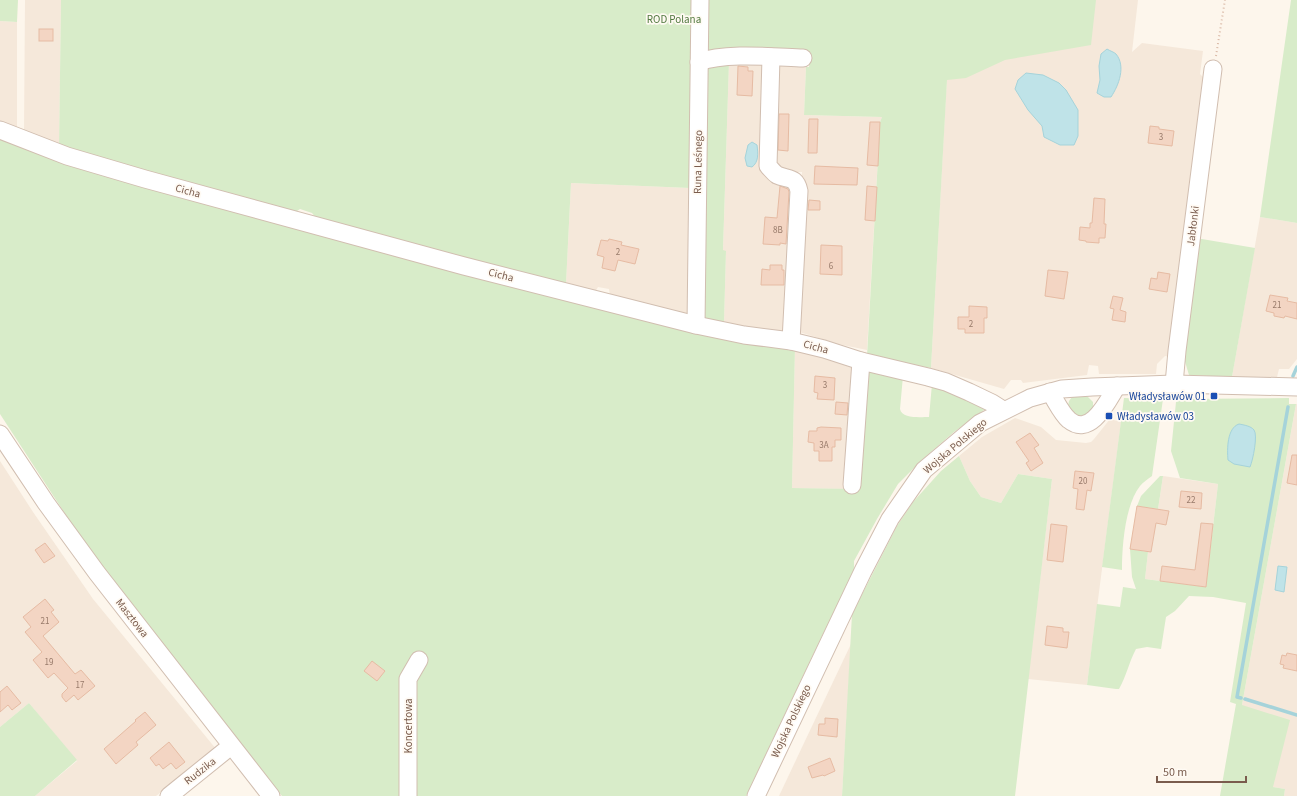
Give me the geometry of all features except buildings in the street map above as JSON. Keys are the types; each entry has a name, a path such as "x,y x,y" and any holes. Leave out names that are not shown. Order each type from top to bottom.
{"street":[{"name":"Runa Leśnego","path":"696,325 700,0"},
{"path":"771,57 768,166 777,175 791,178 798,185 799,191 791,341"},
{"path":"699,62 715,58 803,58"},
{"name":"Jabłonki","path":"1174,384 1213,69"},
{"name":"Cicha","path":"0,130 67,156 145,179 464,266 696,325 744,335 791,341 824,349 861,361 946,382 986,400 1003,410"},
{"path":"852,485 861,361"},
{"name":"Wojska Polskiego","path":"756,796 863,571 890,520 924,470 980,422 1030,398 1068,388 1174,384 1297,387"},
{"path":"1050,392 1069,420 1078,424 1084,424 1094,421 1117,386"},
{"name":"Masztowa","path":"0,434 46,503 92,566 271,796"},
{"name":"Koncertowa","path":"408,796 408,679 419,660"},
{"name":"Rudzika","path":"169,796 231,746"}],"path":[{"path":"1213,69 1225,0"}],"shaded area":[{"path":"25,0 61,0 59,147 24,131"},
{"path":"952,0 1138,0 1132,52 1142,43 1203,51 1200,74 1206,80 1171,357 1165,356 1157,364 1156,374 1099,374 1098,366 1089,365 1087,375 1023,383 1021,380 1011,380 1004,389 931,368"},
{"path":"0,21 17,22 17,130 0,126"},
{"path":"729,62 764,63 763,167 792,184 787,326 783,331 724,323 726,251 723,251"},
{"path":"775,66 806,67 804,115 882,117 880,122 867,350 838,344 796,331 802,172 790,172 778,169 774,163"},
{"path":"571,183 690,188 687,316 610,296 609,289 598,287 595,292 566,284"},
{"path":"1260,217 1297,223 1297,359 1289,369 1279,369 1277,377 1232,377"},
{"path":"795,347 855,369 847,489 792,488"},
{"path":"1296,404 1297,796 1284,796 1285,789 1273,787 1242,705"},
{"path":"1015,418 1041,427 1056,440 1086,443 1091,442 1094,439 1110,419 1121,422 1087,685 1028,679 1052,479 1018,474 1001,503 981,497 970,481 959,456 982,437"},
{"path":"0,461 93,599 216,749 156,796 35,796 77,761 29,703 0,727"},
{"path":"1163,476 1218,484 1206,587 1145,579 1148,552 1130,549 1137,506 1158,509"},
{"path":"851,644 842,796 779,796 804,743"}],"green space":[{"path":"0,0 18,0 17,22 0,21"},
{"name":"ROD Polana","path":"61,0 694,0 694,33 691,39 694,46 690,188 571,183 566,284 317,219 312,213 300,209 294,213 59,147"},
{"path":"704,0 1096,0 1091,45 1005,60 966,78 947,80 931,368 867,356 880,122 882,117 804,115 806,67 809,67 810,54 704,53"},
{"path":"1291,0 1297,0 1297,223 1260,217"},
{"path":"729,62 723,250 726,251 724,323 700,317 703,73 711,66"},
{"path":"0,139 795,347 792,488 858,489 867,367 903,376 900,409 901,412 908,416 929,417 932,384 988,407 954,432 924,458 898,484 854,561 854,573 822,636 746,796 282,796 135,613 90,552 0,414"},
{"path":"1196,238 1255,248 1232,377 1189,375 1183,355"},
{"path":"1086,395 1093,402 1093,407 1089,415 1076,418 1068,406 1069,401 1072,397"},
{"path":"1124,398 1163,399 1152,476 1140,486 1135,494 1125,526 1122,570 1102,567"},
{"path":"1289,398 1289,404 1296,404 1242,705 1290,720 1273,787 1285,789 1284,796 1220,796 1236,704 1230,702 1246,603 1213,597 1189,596 1175,611 1166,617 1161,649 1147,647 1136,649 1119,689 1087,685 1097,604 1120,607 1123,587 1136,589 1132,577 1130,549 1148,552 1145,579 1206,587 1218,484 1180,478 1171,451 1176,402 1180,399"},
{"path":"959,456 970,481 981,497 1001,503 1018,474 1052,479 1015,796 842,796 852,614 897,526 913,502 941,471"},
{"path":"1160,476 1163,476 1158,509 1137,506 1141,496"},
{"path":"29,703 77,760 35,796 0,796 0,727"}],"water":[{"path":"1107,49 1116,54 1121,64 1119,81 1111,97 1104,97 1097,93 1100,80 1099,66 1101,54"},
{"path":"1026,73 1043,75 1059,83 1066,90 1078,110 1078,136 1074,145 1060,145 1044,137 1042,126 1028,110 1015,89 1018,80"},
{"path":"752,142 757,145 758,154 756,163 752,167 747,166 745,158 748,145"},
{"path":"1239,424 1251,428 1255,433 1255,448 1250,467 1234,464 1228,460 1230,434 1235,426"},
{"path":"1278,566 1287,567 1284,592 1275,590"}],"waterway":[{"path":"1293,376 1297,367"},
{"path":"1241,698 1237,697 1288,407"},
{"path":"1245,699 1297,715"}],"place":[{"name":"Władysławów 01","path":"1214,396"},
{"name":"Władysławów 03","path":"1109,416"}]}
